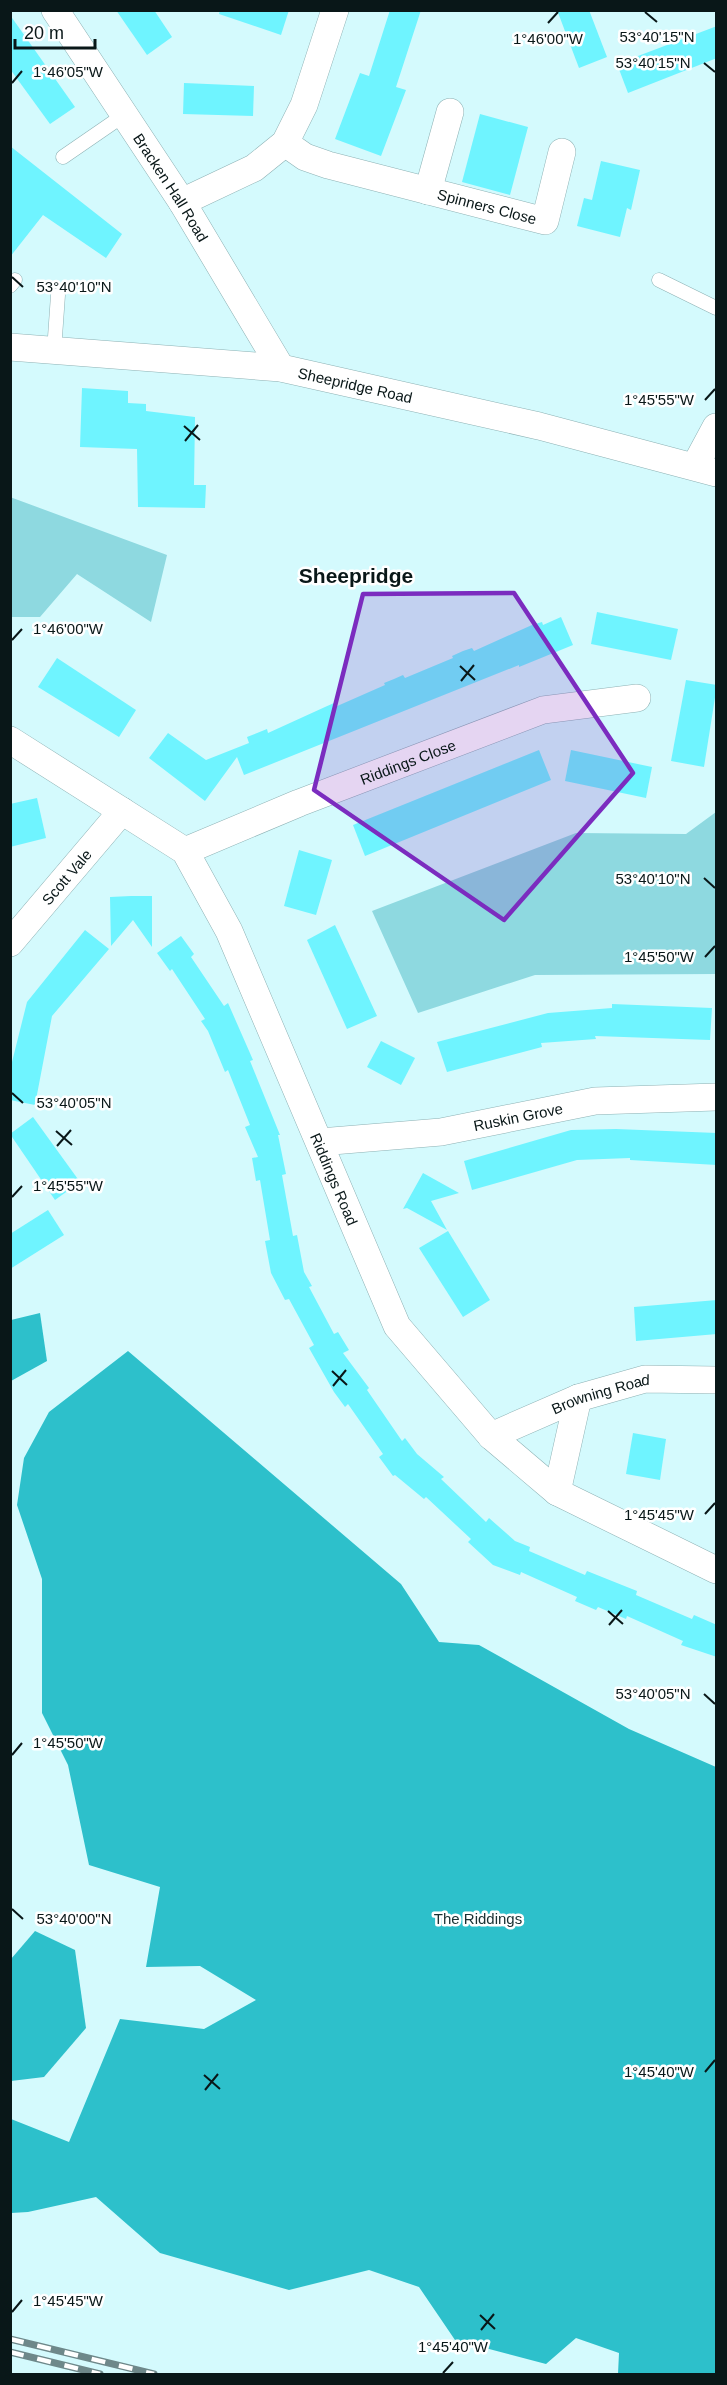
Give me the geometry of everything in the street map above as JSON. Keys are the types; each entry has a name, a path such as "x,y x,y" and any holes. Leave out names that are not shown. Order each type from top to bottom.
{"street":[{"name":"Bracken Hall Road","path":"55,10 182,202 281,368"},
{"path":"182,202 254,168 285,143 304,105 335,10"},
{"name":"Spinners Close","path":"428,191 450,112"},
{"name":"Spinners Close","path":"285,143 305,157 328,165 545,221 562,152"},
{"name":"Sheepridge Road","path":"10,347 281,368 539,426 706,470"},
{"path":"706,470 717,427"},
{"name":"Riddings Close","path":"185,851 299,803 543,710 637,698"},
{"name":"Riddings Road","path":"10,740 185,851 229,931 397,1326 491,1436 557,1492 717,1570"},
{"name":"Scott Vale","path":"10,943 122,811"},
{"name":"Ruskin Grove","path":"320,1142 441,1132 595,1101 717,1097"},
{"name":"Browning Road","path":"491,1436 578,1398 645,1379 717,1380"},
{"path":"557,1492 578,1398"}],"lane":[{"path":"63,158 124,115"},
{"path":"659,280 717,308"},
{"path":"54,351 58,295"}],"highlighted area":[{"path":"514,593 633,773 504,920 314,790 363,594"}],"shaded area":[{"path":"10,497 167,555 151,622 77,574 40,617 11,617"},
{"path":"716,812 716,974 535,975 418,1013 372,911 576,833 686,834"}],"green space":[{"path":"40,1313 47,1361 11,1381 11,1320"},
{"name":"The Riddings","path":"128,1351 401,1584 439,1642 479,1645 629,1729 716,1767 716,2374 618,2374 619,2353 576,2338 546,2364 455,2340 419,2287 369,2270 289,2290 160,2253 96,2197 28,2212 11,2213 11,2119 69,2142 120,2019 204,2029 256,2000 200,1966 146,1967 160,1887 89,1865 68,1765 42,1713 42,1579 17,1505 24,1458 49,1412"},
{"path":"35,1931 75,1950 86,2028 44,2077 11,2081 11,1959"}],"building":[{"path":"116,10 154,10 172,37 147,55"},
{"path":"220,10 289,10 281,35 219,14"},
{"path":"390,10 421,10 396,87 406,90 381,156 335,139 360,73 369,76"},
{"path":"557,10 589,10 607,57 579,68"},
{"path":"10,15 75,107 50,124 10,69"},
{"path":"717,26 717,58 628,93 617,64"},
{"path":"184,83 254,86 253,116 183,114"},
{"path":"480,114 528,127 510,195 462,182"},
{"path":"10,146 122,234 106,258 43,215 10,257"},
{"path":"601,161 640,170 631,210 627,208 620,237 577,226 584,198 592,200"},
{"path":"82,388 128,391 128,403 146,404 146,411 195,417 194,485 206,485 205,508 138,507 137,449 80,447"},
{"path":"597,612 678,629 671,660 591,644"},
{"path":"561,617 573,645 244,775 237,757 205,801 149,758 168,733 206,760 249,743 247,737 267,729 268,733 334,703 335,707 403,675 405,678 453,658 452,656 463,651 472,648 474,651 532,625 542,622 543,625"},
{"path":"57,658 136,710 119,737 38,687"},
{"path":"686,680 717,685 704,767 671,761"},
{"path":"539,750 551,780 365,856 353,825"},
{"path":"571,750 652,767 646,798 565,781"},
{"path":"37,798 46,838 10,847 10,804"},
{"path":"299,850 332,860 316,915 284,906"},
{"path":"152,896 152,947 133,920 111,946 110,897"},
{"path":"335,925 377,1016 347,1029 307,940"},
{"path":"85,930 109,949 52,1016 35,1105 10,1100 10,1070 27,1002"},
{"path":"181,936 194,954 191,957 224,1006 228,1003 253,1060 250,1061 280,1135 278,1135 286,1174 282,1175 293,1236 297,1235 304,1272 312,1286 309,1287 334,1334 338,1332 349,1350 343,1353 369,1388 367,1390 402,1441 405,1438 417,1454 444,1477 441,1479 486,1522 489,1518 515,1541 530,1547 529,1551 585,1575 587,1571 637,1591 636,1595 692,1619 694,1615 717,1625 717,1657 681,1645 683,1641 627,1616 626,1619 598,1607 596,1610 575,1601 577,1597 521,1572 520,1575 493,1565 468,1542 471,1539 426,1497 424,1499 395,1475 393,1476 379,1457 383,1454 348,1404 345,1407 334,1392 309,1348 314,1345 289,1299 285,1300 271,1273 265,1241 270,1240 260,1180 256,1181 252,1158 258,1157 245,1127 250,1125 228,1070 225,1072 208,1031 201,1021 205,1019 172,969 170,971 157,953"},
{"path":"612,1004 712,1008 710,1040 595,1036 596,1039 541,1043 542,1047 447,1072 437,1042 548,1013 612,1008"},
{"path":"381,1041 415,1058 401,1085 367,1067"},
{"path":"33,1117 80,1182 55,1200 10,1134"},
{"path":"616,1129 717,1133 717,1165 630,1160 630,1158 577,1160 472,1190 464,1161 571,1130"},
{"path":"423,1173 459,1193 431,1201 447,1230 407,1208 403,1209"},
{"path":"48,1210 64,1235 10,1269 10,1234"},
{"path":"448,1231 490,1300 463,1317 419,1248"},
{"path":"717,1300 717,1334 636,1341 634,1307"},
{"path":"633,1433 666,1439 660,1480 626,1474"}],"railway":[{"path":"10,2339 154,2374"},
{"path":"10,2352 100,2374"}],"district":[{"name":"Sheepridge","path":"356,575"}]}
